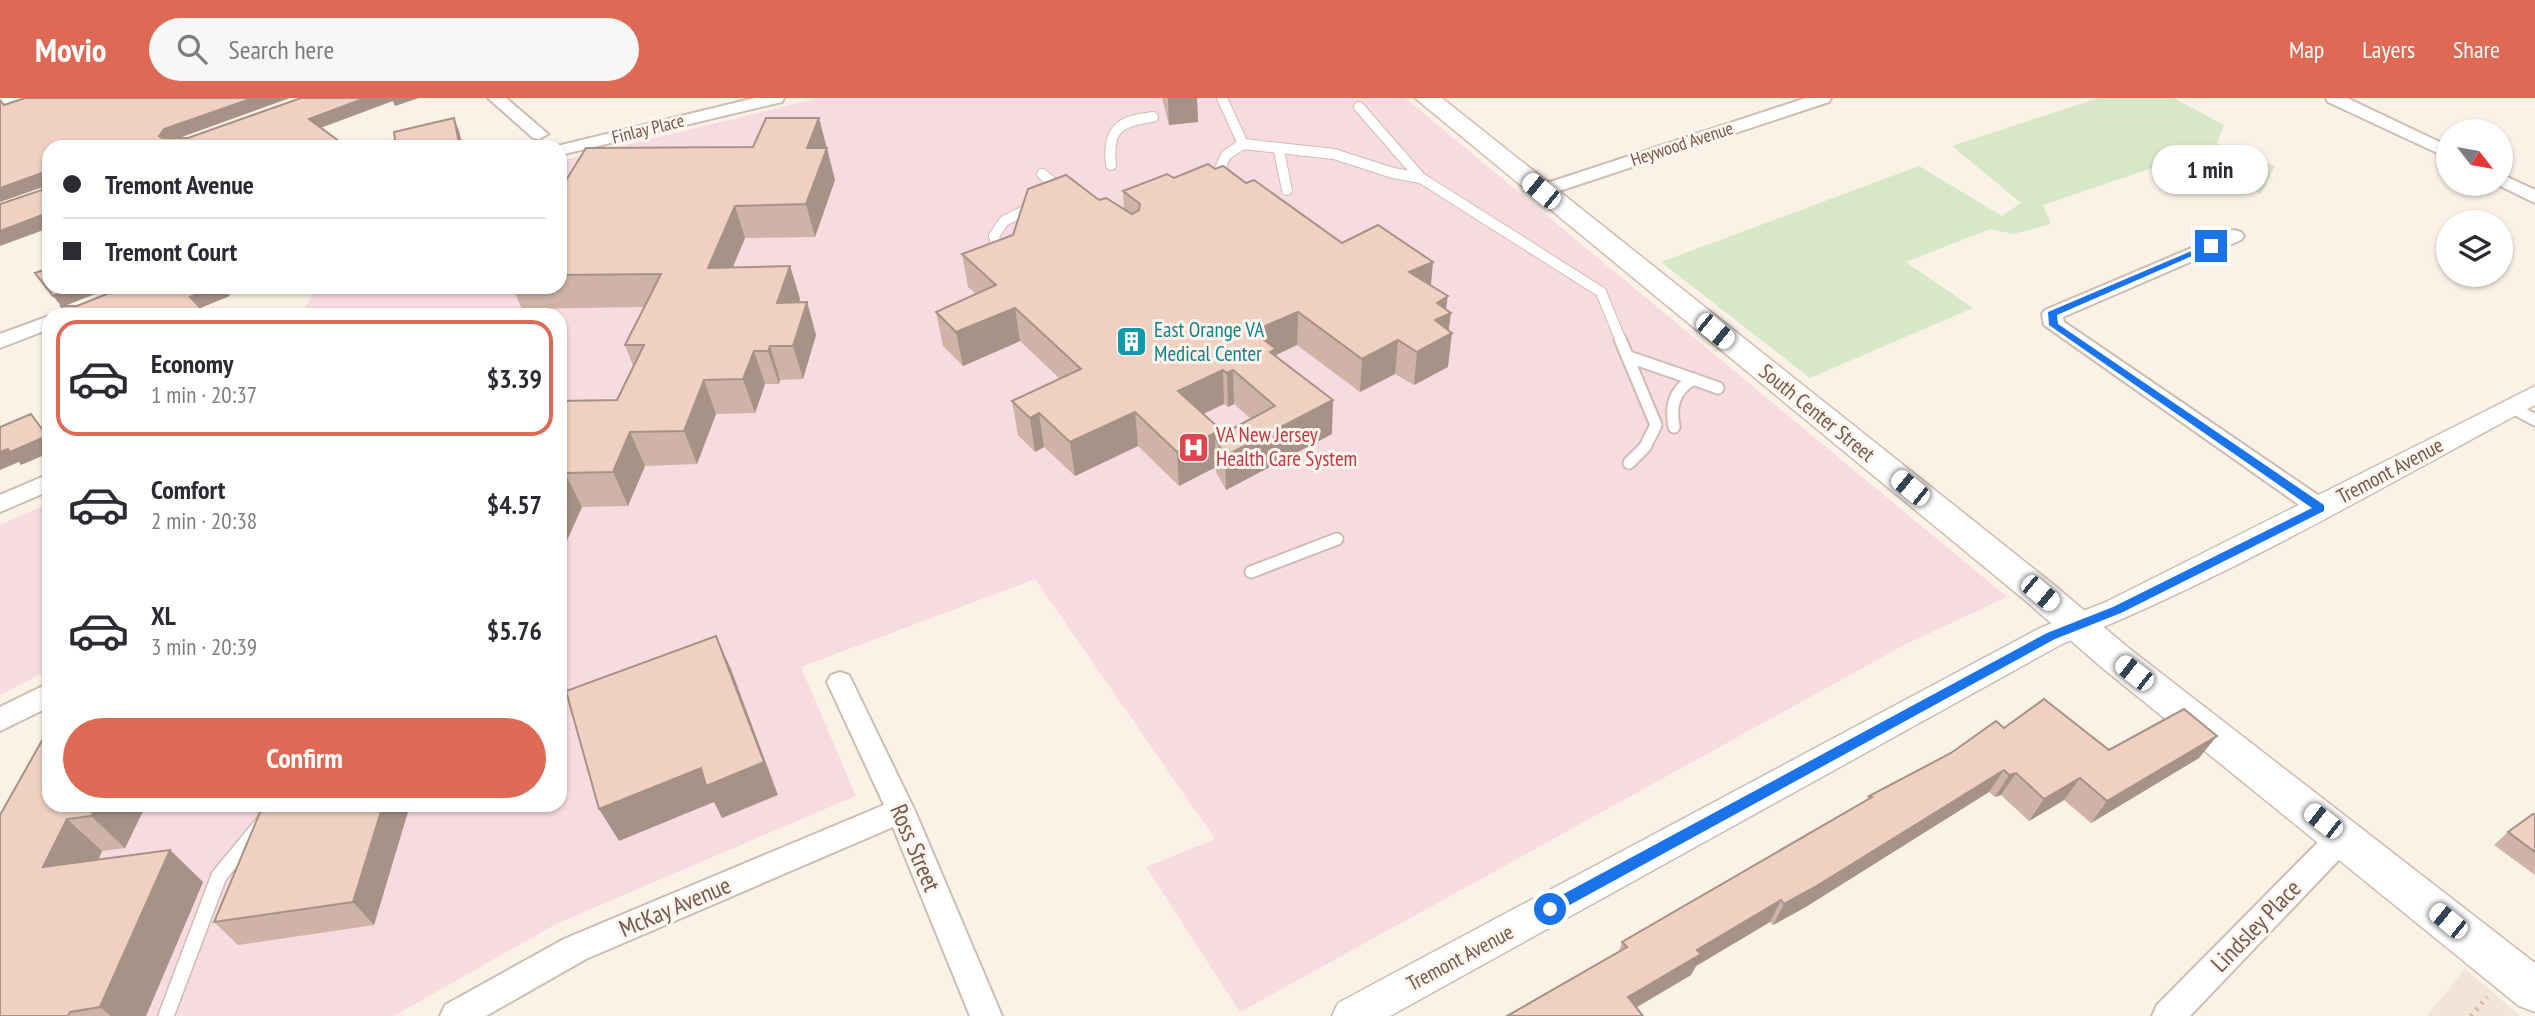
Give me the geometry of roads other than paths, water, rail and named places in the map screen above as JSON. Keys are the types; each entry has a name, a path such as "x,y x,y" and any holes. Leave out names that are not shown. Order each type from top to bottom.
{"main road":[{"name":"South Center Street","path":"1427,98 2113,656 2535,991"}],"street":[{"path":"0,103 17,98"},
{"path":"496,98 539,134"},
{"name":"Finlay Place","path":"567,148 776,98"},
{"name":"Heywood Avenue","path":"1541,191 1823,98"},
{"path":"2334,98 2436,147"},
{"path":"2513,185 2535,197"},
{"path":"2234,236 2052,314 2054,325 2320,508"},
{"path":"0,342 42,325"},
{"name":"Tremont Avenue","path":"1352,1016 1951,689 2527,407"},
{"path":"0,504 42,485"},
{"name":"Ross Street","path":"840,682 901,811 986,1016"},
{"path":"0,720 42,698"},
{"name":"McKay Avenue","path":"456,1016 575,949 901,811"},
{"name":"Lindsley Place","path":"2168,1016 2343,836"}],"lane":[{"path":"1222,98 1243,144"},
{"path":"1359,107 1421,178 1601,292 1656,425 1645,447 1629,463"},
{"path":"1111,165 1108,146 1115,131 1128,120 1153,117"},
{"path":"1218,173 1222,158 1243,144 1279,151 1308,149 1348,158 1401,178 1421,178"},
{"path":"1279,151 1287,190"},
{"path":"1042,174 1066,192 1055,197"},
{"path":"1014,261 998,250 994,236 1004,222 1043,202"},
{"path":"1629,357 1718,388"},
{"path":"1674,427 1670,408 1680,386 1693,379"},
{"path":"1251,572 1337,539"},
{"path":"166,1016 219,876 266,819 268,812"}],"place":[{"name":"East Orange VA Medical Center","path":"1131,342"},
{"name":"VA New Jersey Health Care System","path":"1193,447"}]}
